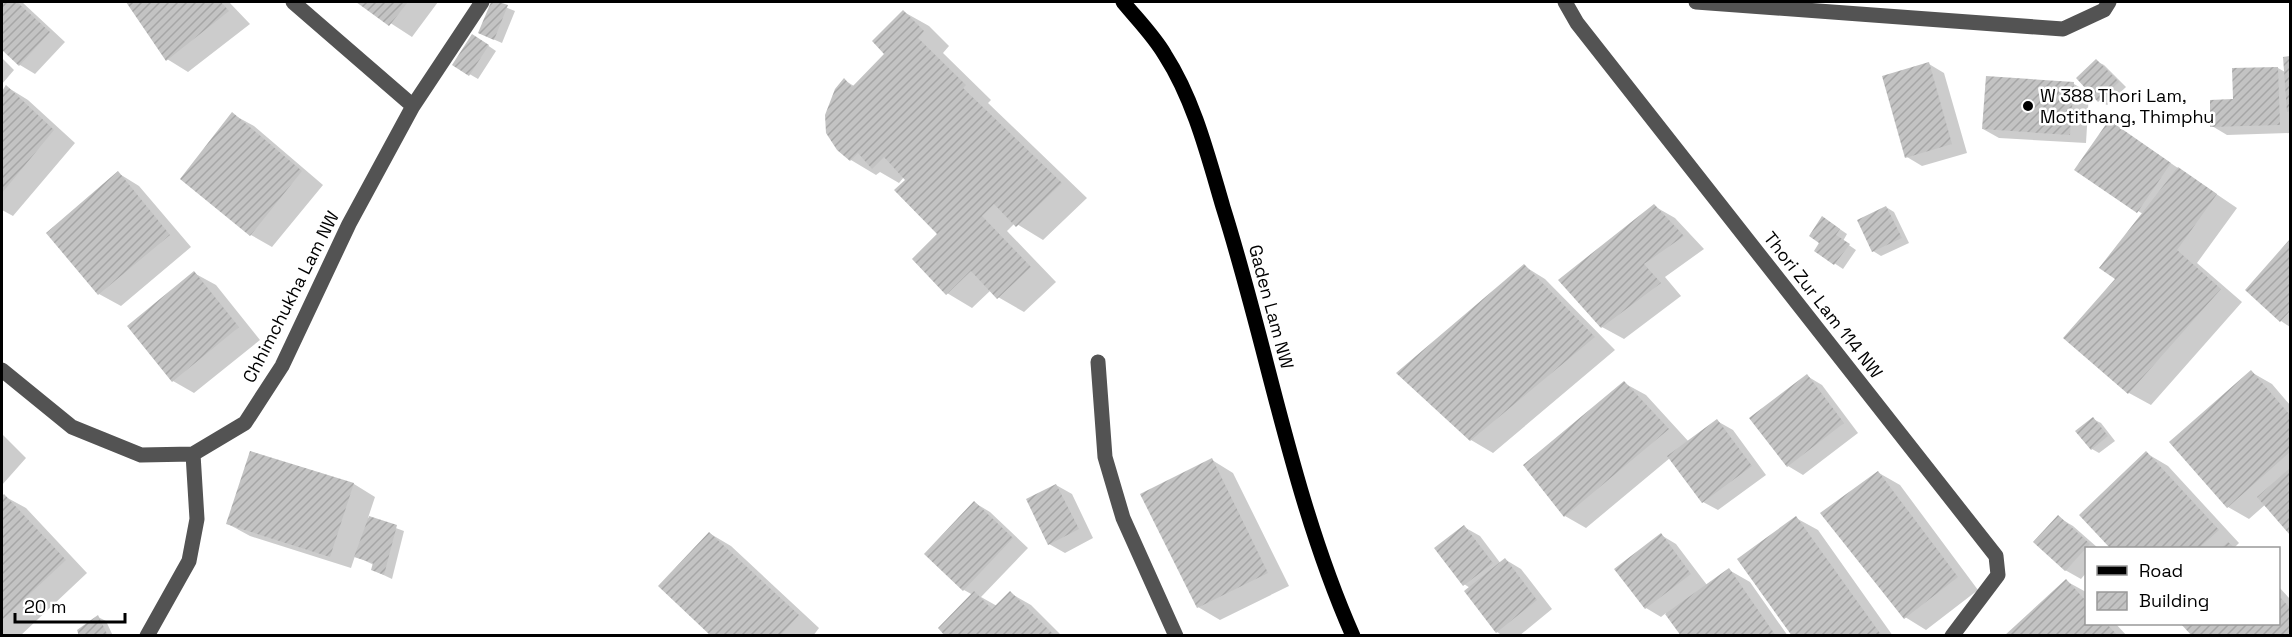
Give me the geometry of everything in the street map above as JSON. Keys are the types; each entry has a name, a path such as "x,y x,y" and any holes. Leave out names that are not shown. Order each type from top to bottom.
{"main road":[{"name":"Gaden Lam NW","path":"1123,2 1165,55 1191,107 1244,275 1289,451 1323,560 1353,636"}],"street":[{"path":"293,2 413,106"},
{"name":"Chhimchukha Lam NW","path":"193,454 245,423 276,375 349,224 413,106 482,2"},
{"name":"Thori Zur Lam 114 NW","path":"1565,2 1577,23 1996,556 1998,575 1952,636"},
{"path":"1696,2 1771,5 2063,29 2104,10 2109,2"},
{"path":"1098,362 1105,457 1123,518 1176,636"},
{"path":"2,370 72,427 141,455 193,454 197,519 189,561 147,636"}],"building":[{"path":"2,2 17,2 50,32 19,66 2,50"},
{"path":"126,2 221,2 229,11 166,61"},
{"path":"356,2 408,2 389,26"},
{"path":"491,2 508,5 494,40 478,33"},
{"path":"903,10 924,31 918,38 966,85 963,88 1062,183 1016,227 994,204 982,216 1031,267 997,299 971,271 946,295 912,259 937,234 894,190 905,180 884,157 872,169 858,153 850,161 837,150 826,133 825,115 835,89 844,78 852,87 884,54 872,41"},
{"path":"472,34 489,45 469,76 452,65"},
{"path":"2290,56 2290,111 2287,112 2283,57"},
{"path":"2096,59 2119,82 2098,102 2076,78"},
{"path":"1929,62 1952,144 1905,158 1882,76"},
{"path":"2278,67 2280,125 2210,127 2210,100 2233,99 2232,68"},
{"name":"W 388 Thori Lam, Motithang, Thimphu","path":"1986,76 2074,82 2070,135 1982,129"},
{"path":"6,85 54,130 2,193 2,91"},
{"path":"232,112 302,171 250,236 180,179"},
{"path":"2109,120 2171,163 2137,213 2074,170"},
{"path":"2178,167 2217,194 2177,250 2221,289 2128,394 2063,338 2115,279 2099,268"},
{"path":"118,171 170,235 98,295 46,233"},
{"path":"1654,204 1684,236 1644,264 1661,283 1601,328 1558,280"},
{"path":"1886,206 1902,238 1872,252 1857,220"},
{"path":"1822,216 1840,229 1836,235 1850,244 1834,265 1814,251 1819,243 1809,236"},
{"path":"2290,239 2290,311 2280,322 2245,290"},
{"path":"1524,264 1595,337 1470,441 1396,373"},
{"path":"194,271 239,327 172,382 127,326"},
{"path":"2251,370 2290,415 2290,452 2227,508 2169,442"},
{"path":"1807,374 1844,423 1787,467 1749,418"},
{"path":"1624,381 1669,429 1564,517 1523,465"},
{"path":"2093,417 2108,436 2091,450 2075,431"},
{"path":"1717,419 1752,466 1702,503 1667,456"},
{"path":"250,451 354,483 330,557 226,524"},
{"path":"2146,451 2219,530 2200,547 2109,547 2079,515"},
{"path":"1212,458 1268,573 1197,608 1140,494"},
{"path":"2290,468 2290,535 2257,497"},
{"path":"1878,471 1958,577 1904,619 1820,513"},
{"path":"1056,484 1079,529 1048,545 1026,499"},
{"path":"4,494 66,560 2,620 2,496"},
{"path":"974,501 1013,538 963,591 924,554"},
{"path":"2058,515 2090,544 2065,571 2033,542"},
{"path":"369,516 397,525 384,575 371,570 373,563 354,557"},
{"path":"1796,516 1882,636 1792,636 1737,559"},
{"path":"1464,525 1493,563 1463,586 1434,548"},
{"path":"709,532 799,615 780,636 711,636 658,586"},
{"path":"1661,533 1691,574 1645,609 1614,569"},
{"path":"2228,542 2234,547 2222,547"},
{"path":"1505,558 1537,600 1496,633 1464,591"},
{"path":"1729,568 1776,636 1681,636 1665,614"},
{"path":"2066,579 2085,600 2085,625 2108,625 2118,636 2004,636"},
{"path":"974,591 992,609 1010,591 1055,636 945,636 938,628"},
{"path":"2280,597 2290,608 2290,631 2285,636 2192,636 2182,625 2280,625"},
{"path":"98,615 108,636 79,636 77,630"}],"place":[{"name":"W 388 Thori Lam, Motithang, Thimphu","path":"2028,106"}]}
